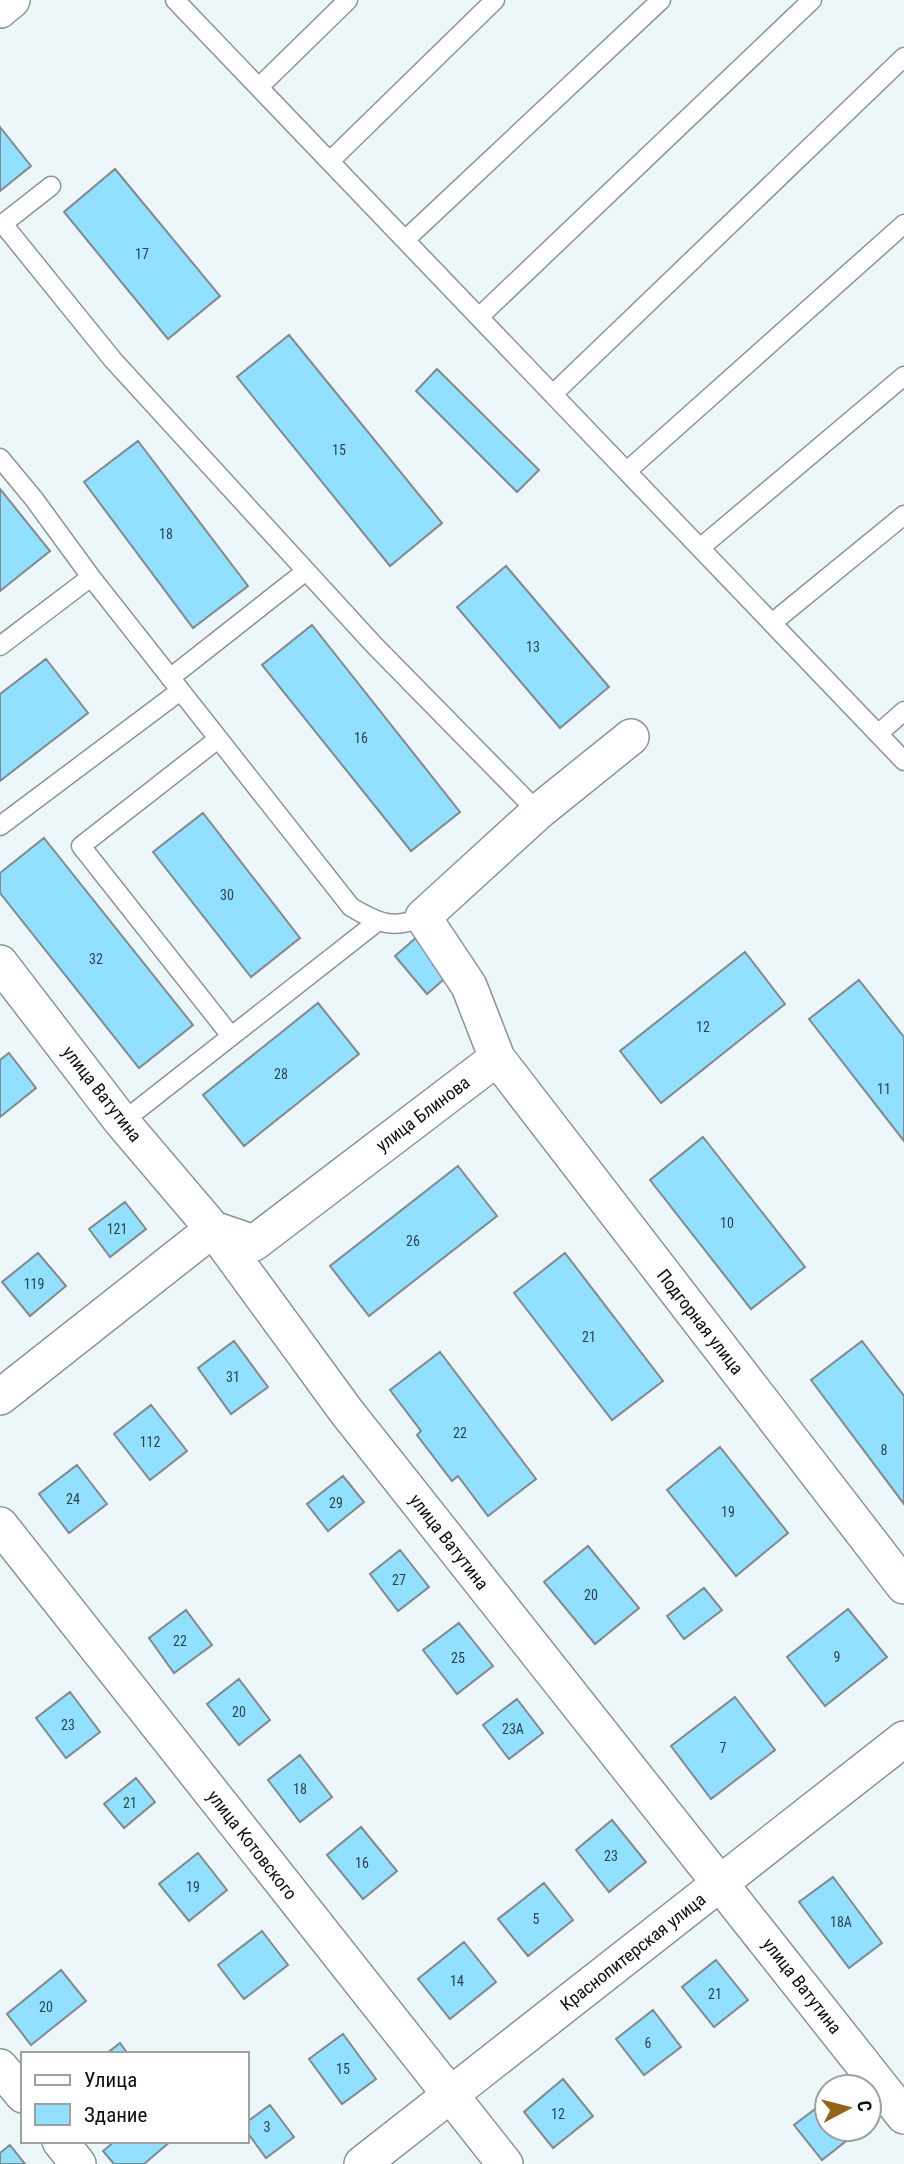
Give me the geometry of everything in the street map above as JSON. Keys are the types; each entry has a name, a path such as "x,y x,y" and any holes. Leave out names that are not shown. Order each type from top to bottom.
{"street":[{"path":"0,10 12,0"},
{"path":"496,1058 469,986 423,917 538,812 631,737"},
{"name":"улица Ватутина","path":"0,964 122,1122 213,1229 346,1411 904,2116"},
{"name":"улица Блинова","path":"213,1229 254,1243 496,1058"},
{"name":"Подгорная улица","path":"496,1058 904,1587"},
{"path":"0,1397 213,1229"},
{"name":"улица Котовского","path":"0,1525 505,2164"},
{"name":"Краснопитерская улица","path":"362,2164 904,1739"},
{"path":"0,2067 21,2093"},
{"path":"62,2143 78,2164"}],"lane":[{"path":"175,0 904,761"},
{"path":"259,87 348,0"},
{"path":"330,161 495,0"},
{"path":"405,240 661,0"},
{"path":"479,317 812,0"},
{"path":"552,394 904,57"},
{"path":"51,186 1,225 113,360 306,571 374,645 538,812"},
{"path":"626,471 904,224"},
{"path":"700,548 904,376"},
{"path":"0,458 351,907 377,922 406,924 423,917"},
{"path":"772,623 904,515"},
{"path":"0,826 175,684 306,571"},
{"path":"0,646 91,577"},
{"path":"878,734 904,711"},
{"path":"218,739 81,846 231,1036"},
{"path":"122,1122 377,922"}],"building":[{"path":"0,127 31,166 0,191"},
{"path":"115,169 220,296 168,339 64,212"},
{"path":"289,335 442,523 390,566 237,377"},
{"path":"437,369 539,470 517,492 416,391"},
{"path":"138,441 248,586 193,628 84,482"},
{"path":"0,489 50,551 0,591"},
{"path":"506,566 609,687 560,728 457,607"},
{"path":"312,625 460,812 411,851 262,665"},
{"path":"46,659 88,713 0,781 0,694"},
{"path":"203,813 300,938 251,977 153,852"},
{"path":"44,838 193,1025 139,1068 0,893 0,873"},
{"path":"418,936 450,974 427,994 395,956"},
{"path":"745,952 785,1004 661,1103 620,1051"},
{"path":"859,980 904,1037 904,1141 809,1019"},
{"path":"318,1003 359,1054 244,1146 203,1095"},
{"path":"9,1053 36,1088 0,1117 0,1060"},
{"path":"703,1137 805,1267 751,1309 650,1180"},
{"path":"458,1166 497,1216 369,1316 330,1266"},
{"path":"125,1202 146,1229 110,1257 89,1229"},
{"path":"38,1253 66,1286 30,1316 2,1282"},
{"path":"565,1253 663,1381 612,1420 514,1293"},
{"path":"234,1341 268,1387 231,1414 198,1368"},
{"path":"862,1341 904,1396 904,1504 811,1380"},
{"path":"440,1352 536,1479 488,1516 458,1476 452,1481 417,1435 421,1431 390,1390"},
{"path":"151,1405 187,1451 150,1480 114,1434"},
{"path":"720,1447 788,1533 736,1576 667,1490"},
{"path":"77,1465 107,1504 69,1533 39,1494"},
{"path":"343,1476 364,1502 328,1531 307,1504"},
{"path":"588,1546 639,1608 595,1644 544,1582"},
{"path":"400,1550 429,1587 398,1611 370,1574"},
{"path":"704,1588 722,1610 684,1639 667,1616"},
{"path":"848,1609 887,1657 825,1706 787,1657"},
{"path":"186,1610 212,1645 174,1673 149,1638"},
{"path":"459,1623 493,1666 457,1694 423,1650"},
{"path":"239,1679 270,1720 239,1745 207,1704"},
{"path":"70,1692 100,1732 66,1758 36,1718"},
{"path":"735,1697 775,1750 711,1799 671,1746"},
{"path":"517,1699 543,1733 509,1759 483,1725"},
{"path":"300,1755 332,1797 300,1822 268,1780"},
{"path":"136,1778 155,1802 124,1828 104,1804"},
{"path":"612,1820 646,1862 609,1892 576,1850"},
{"path":"361,1827 397,1871 363,1899 327,1855"},
{"path":"198,1853 227,1890 189,1921 159,1884"},
{"path":"833,1877 882,1943 849,1968 799,1902"},
{"path":"544,1883 573,1920 528,1956 498,1919"},
{"path":"262,1931 288,1965 244,1999 218,1965"},
{"path":"464,1942 496,1982 450,2019 418,1979"},
{"path":"716,1960 748,2000 714,2027 682,1987"},
{"path":"61,1970 86,2001 31,2045 7,2014"},
{"path":"653,2010 681,2047 644,2075 616,2039"},
{"path":"343,2034 376,2079 342,2104 309,2059"},
{"path":"120,2043 127,2052 109,2052"},
{"path":"563,2079 593,2116 553,2148 524,2112"},
{"path":"270,2105 294,2137 266,2158 248,2133 248,2121"},
{"path":"813,2111 813,2143 844,2143 822,2160 794,2125"},
{"path":"113,2143 169,2143 144,2164 114,2164 103,2151"},
{"path":"10,2145 25,2164 0,2164 0,2153"}]}
